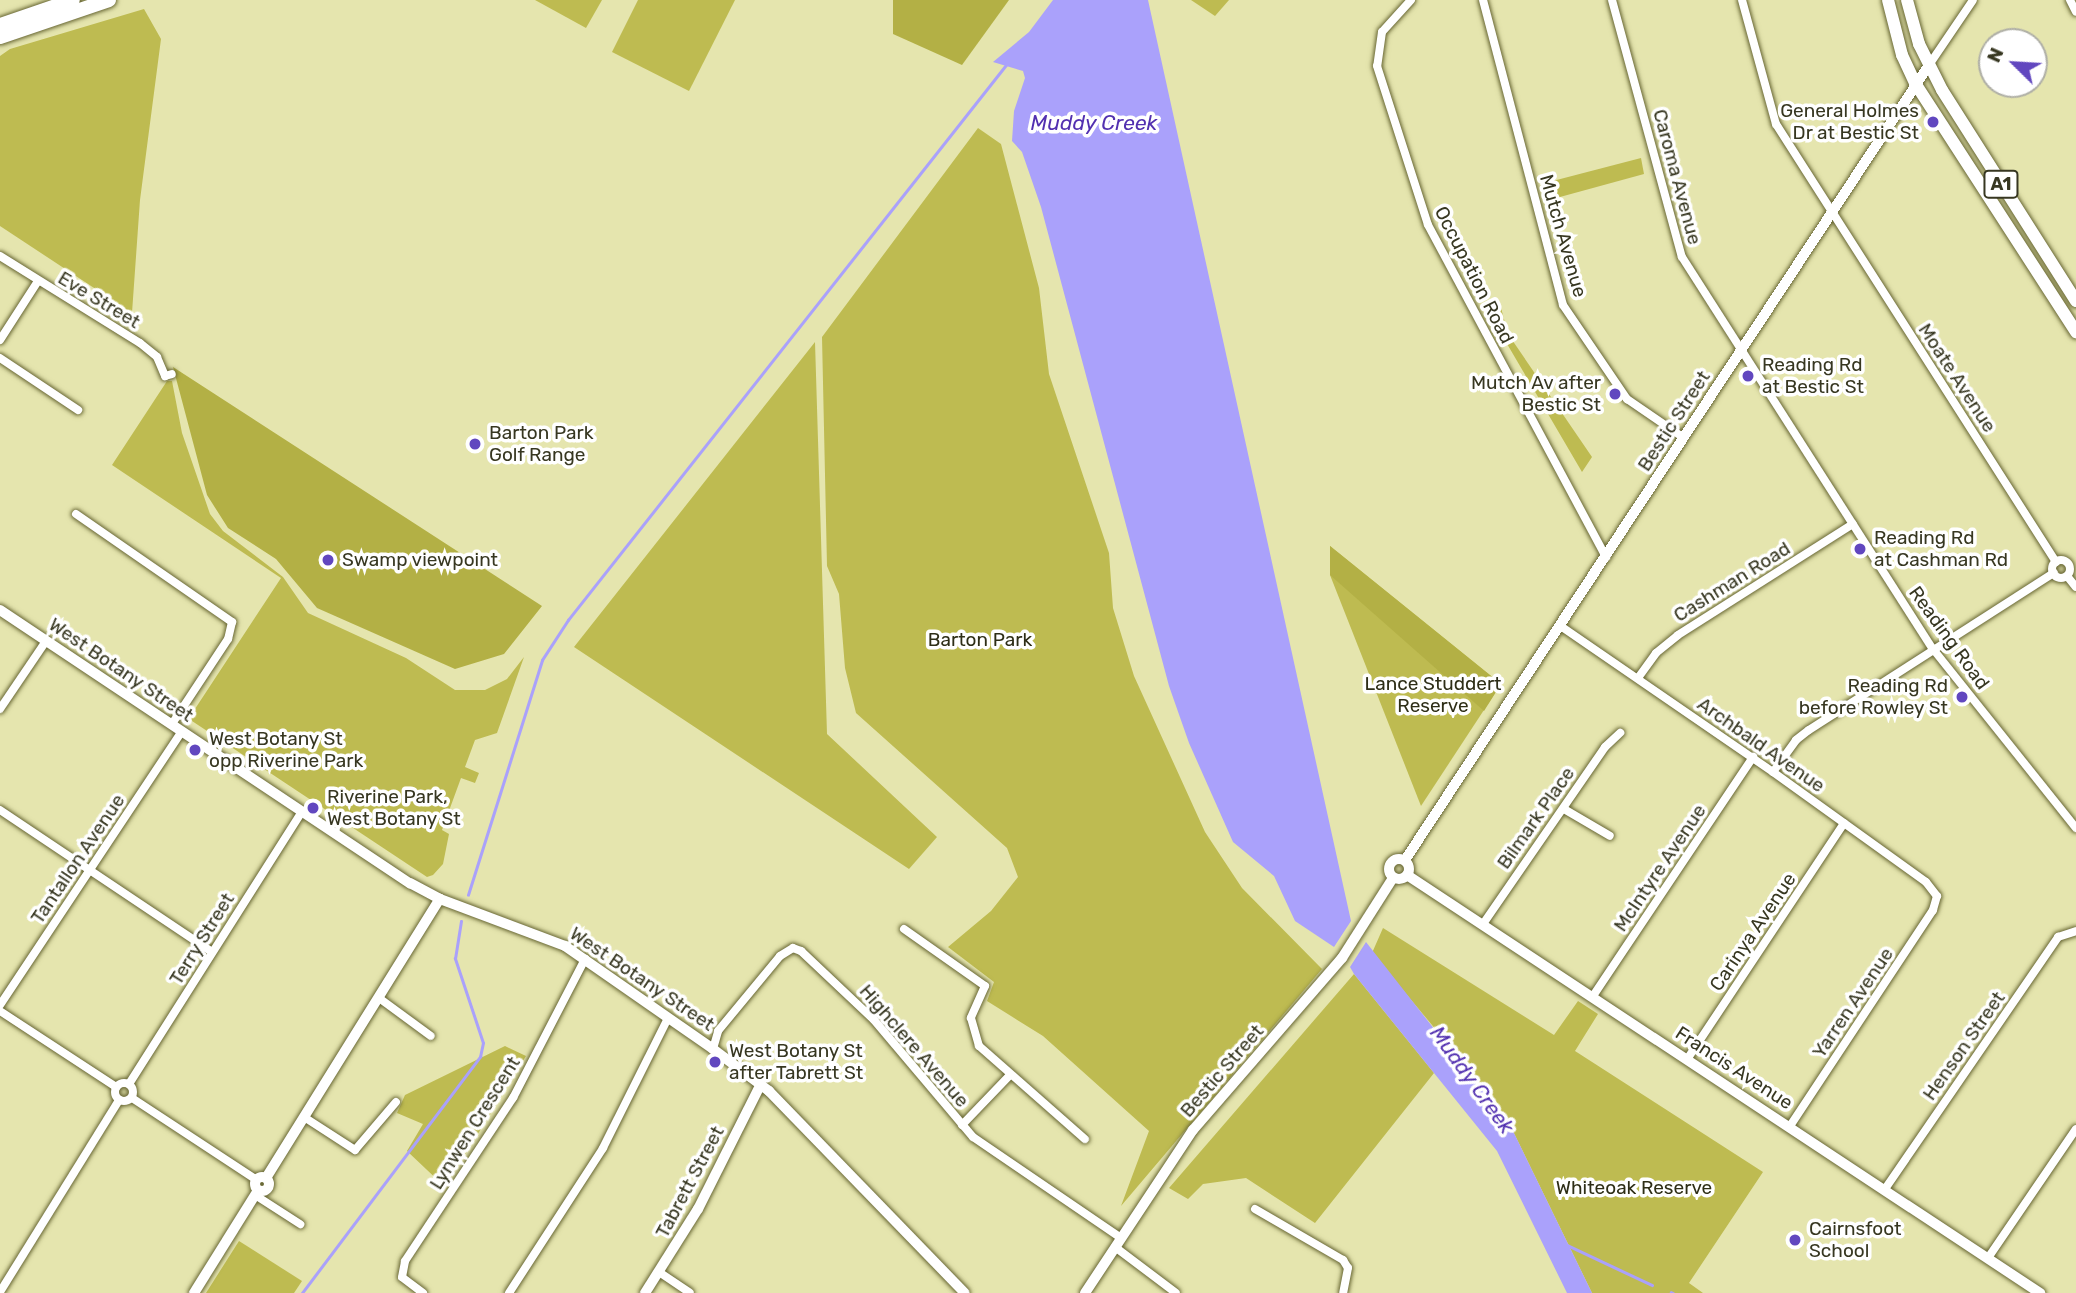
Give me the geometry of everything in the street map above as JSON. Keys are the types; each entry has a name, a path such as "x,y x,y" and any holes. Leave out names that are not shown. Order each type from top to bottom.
{"highway":[{"path":"0,25 73,0"},
{"path":"0,37 109,0"},
{"name":"A1","path":"1888,0 1902,55 1915,83 2076,332"},
{"name":"A1","path":"1907,0 1929,65 2076,301"}],"main road":[{"name":"Bestic Street","path":"1085,1293 1193,1130 1342,958 1393,877 1390,864 1405,860 1562,627 1929,65"},
{"name":"West Botany Street","path":"0,610 302,811 440,899 550,938 585,958 761,1084 965,1293"},
{"path":"1393,877 1407,875 1405,860"}],"street":[{"name":"Occupation Road","path":"1411,0 1386,24 1376,57 1380,81 1428,225 1606,557"},
{"name":"Mutch Avenue","path":"1483,0 1563,304 1628,399 1684,438"},
{"name":"Caroma Avenue","path":"1612,0 1680,253 1741,350"},
{"name":"Moate Avenue","path":"1742,0 1776,124 2056,562"},
{"name":"Bestic Street","path":"1929,65 1973,0"},
{"path":"2070,0 2076,12"},
{"name":"Eve Street","path":"0,256 140,343 157,357 165,376 172,374"},
{"path":"0,340 38,281"},
{"name":"Reading Road","path":"1741,350 1933,649 2076,828"},
{"path":"0,358 78,411"},
{"path":"76,514 232,622 228,639 172,724"},
{"name":"Cashman Road","path":"1638,678 1656,653 1678,635 1853,524"},
{"path":"2054,573 2056,562 2072,561 2067,576"},
{"path":"1773,772 1796,740 2054,573 2067,576 2076,587"},
{"name":"Archbald Avenue","path":"1562,627 1773,772 1926,882 1937,896"},
{"path":"0,709 46,640"},
{"name":"Tantallon Avenue","path":"0,1004 182,731"},
{"name":"Bilmark Place","path":"1483,924 1605,747 1620,733"},
{"name":"McIntyre Avenue","path":"1593,996 1752,757"},
{"path":"1564,809 1610,835"},
{"path":"0,810 212,952"},
{"name":"Terry Street","path":"129,1084 302,811"},
{"name":"Carinya Avenue","path":"1688,1058 1844,823"},
{"name":"Francis Avenue","path":"1407,875 1688,1058 2040,1293"},
{"name":"Yarren Avenue","path":"1790,1126 1933,911 1937,896"},
{"path":"194,1293 440,899"},
{"path":"904,929 985,986 971,1018 979,1046 1085,1139"},
{"name":"Henson Street","path":"1885,1189 2058,937 2076,930"},
{"name":"Highclere Avenue","path":"713,1049 718,1031 787,950 801,951 831,976 962,1125 1118,1242 1176,1293"},
{"name":"Lynwen Crescent","path":"423,1293 402,1278 405,1261 513,1098 585,958"},
{"path":"379,998 431,1036"},
{"path":"0,1011 116,1087 119,1100 0,1292"},
{"path":"509,1293 603,1148 668,1018"},
{"path":"962,1125 1010,1075"},
{"path":"116,1087 129,1084 132,1098 259,1186 300,1224"},
{"name":"Tabrett Street","path":"645,1293 698,1209 761,1084"},
{"path":"119,1100 132,1098"},
{"path":"304,1117 355,1150 396,1102"},
{"path":"1988,1258 2076,1129"},
{"path":"1255,1209 1343,1260 1348,1268 1343,1293"},
{"path":"659,1272 690,1293"}],"green space":[{"path":"535,0 602,0 586,28"},
{"path":"638,0 735,0 689,91 612,52"},
{"path":"1191,0 1229,0 1215,16"},
{"path":"144,9 161,39 140,200 132,313 0,226 0,56 10,49"},
{"name":"Barton Park","path":"978,128 1001,144 1039,288 1049,374 1109,553 1113,608 1134,676 1205,832 1242,888 1322,969 1121,1206 1149,1131 1043,1036 987,1001 994,982 948,947 991,911 1018,877 1007,848 856,713 845,668 839,594 827,566 822,337"},
{"path":"1641,158 1644,174 1549,200 1545,183"},
{"path":"1500,304 1508,334 1592,457 1582,472 1486,308"},
{"path":"815,342 827,734 937,837 909,869 574,647"},
{"path":"167,381 172,381 182,433 210,514 223,531 283,577 308,613 406,658 455,690 485,690 507,679 524,657 497,733 475,740 465,767 479,773 475,783 461,778 442,830 449,834 443,864 433,875 427,877 192,721 191,715 281,578 112,465"},
{"name":"Lance Studdert Reserve","path":"1330,546 1501,684 1421,806 1330,575"},
{"name":"Whiteoak Reserve","path":"1383,928 1554,1035 1578,1001 1598,1014 1575,1051 1763,1172 1689,1283 1703,1293 1592,1293 1511,1127 1472,1073 1372,953"},
{"path":"1354,974 1434,1073 1315,1223 1246,1178 1203,1184 1188,1199 1169,1188"},
{"path":"505,1046 526,1056 445,1187 407,1151 423,1124 397,1113 405,1095"},
{"path":"239,1241 302,1281 294,1293 206,1293"}],"shaded area":[{"path":"893,0 1009,0 962,65 893,34"},
{"path":"173,367 542,606 504,654 455,669 317,608 276,559 228,528 207,495"},
{"path":"1330,546 1501,684 1484,711 1330,575"}],"water":[{"name":"Muddy Creek","path":"1053,0 1148,0 1351,921 1334,947 1295,921 1274,876 1233,842 1189,743 1169,686 1041,207 1022,152 1012,141 1014,111 1025,78 1023,71 993,62 1029,32"},
{"path":"1366,942 1511,1127 1592,1293 1567,1293 1497,1151 1354,974 1350,967"}],"waterway":[{"path":"468,895 542,660 568,620 1006,65"},
{"path":"302,1293 480,1057 483,1043 455,959 461,921"},
{"path":"1567,1245 1652,1285"}],"place":[{"name":"General Holmes Dr at Bestic St","path":"1933,122"},
{"name":"Reading Rd at Bestic St","path":"1748,376"},
{"name":"Mutch Av after Bestic St","path":"1615,394"},
{"name":"Barton Park Golf Range","path":"475,444"},
{"name":"Reading Rd at Cashman Rd","path":"1860,549"},
{"name":"Swamp viewpoint","path":"328,560"},
{"name":"Reading Rd before Rowley St","path":"1962,697"},
{"name":"West Botany St opp Riverine Park","path":"195,750"},
{"name":"Riverine Park, West Botany St","path":"313,808"},
{"name":"West Botany St after Tabrett St","path":"715,1062"},
{"name":"Cairnsfoot School","path":"1795,1240"}]}
